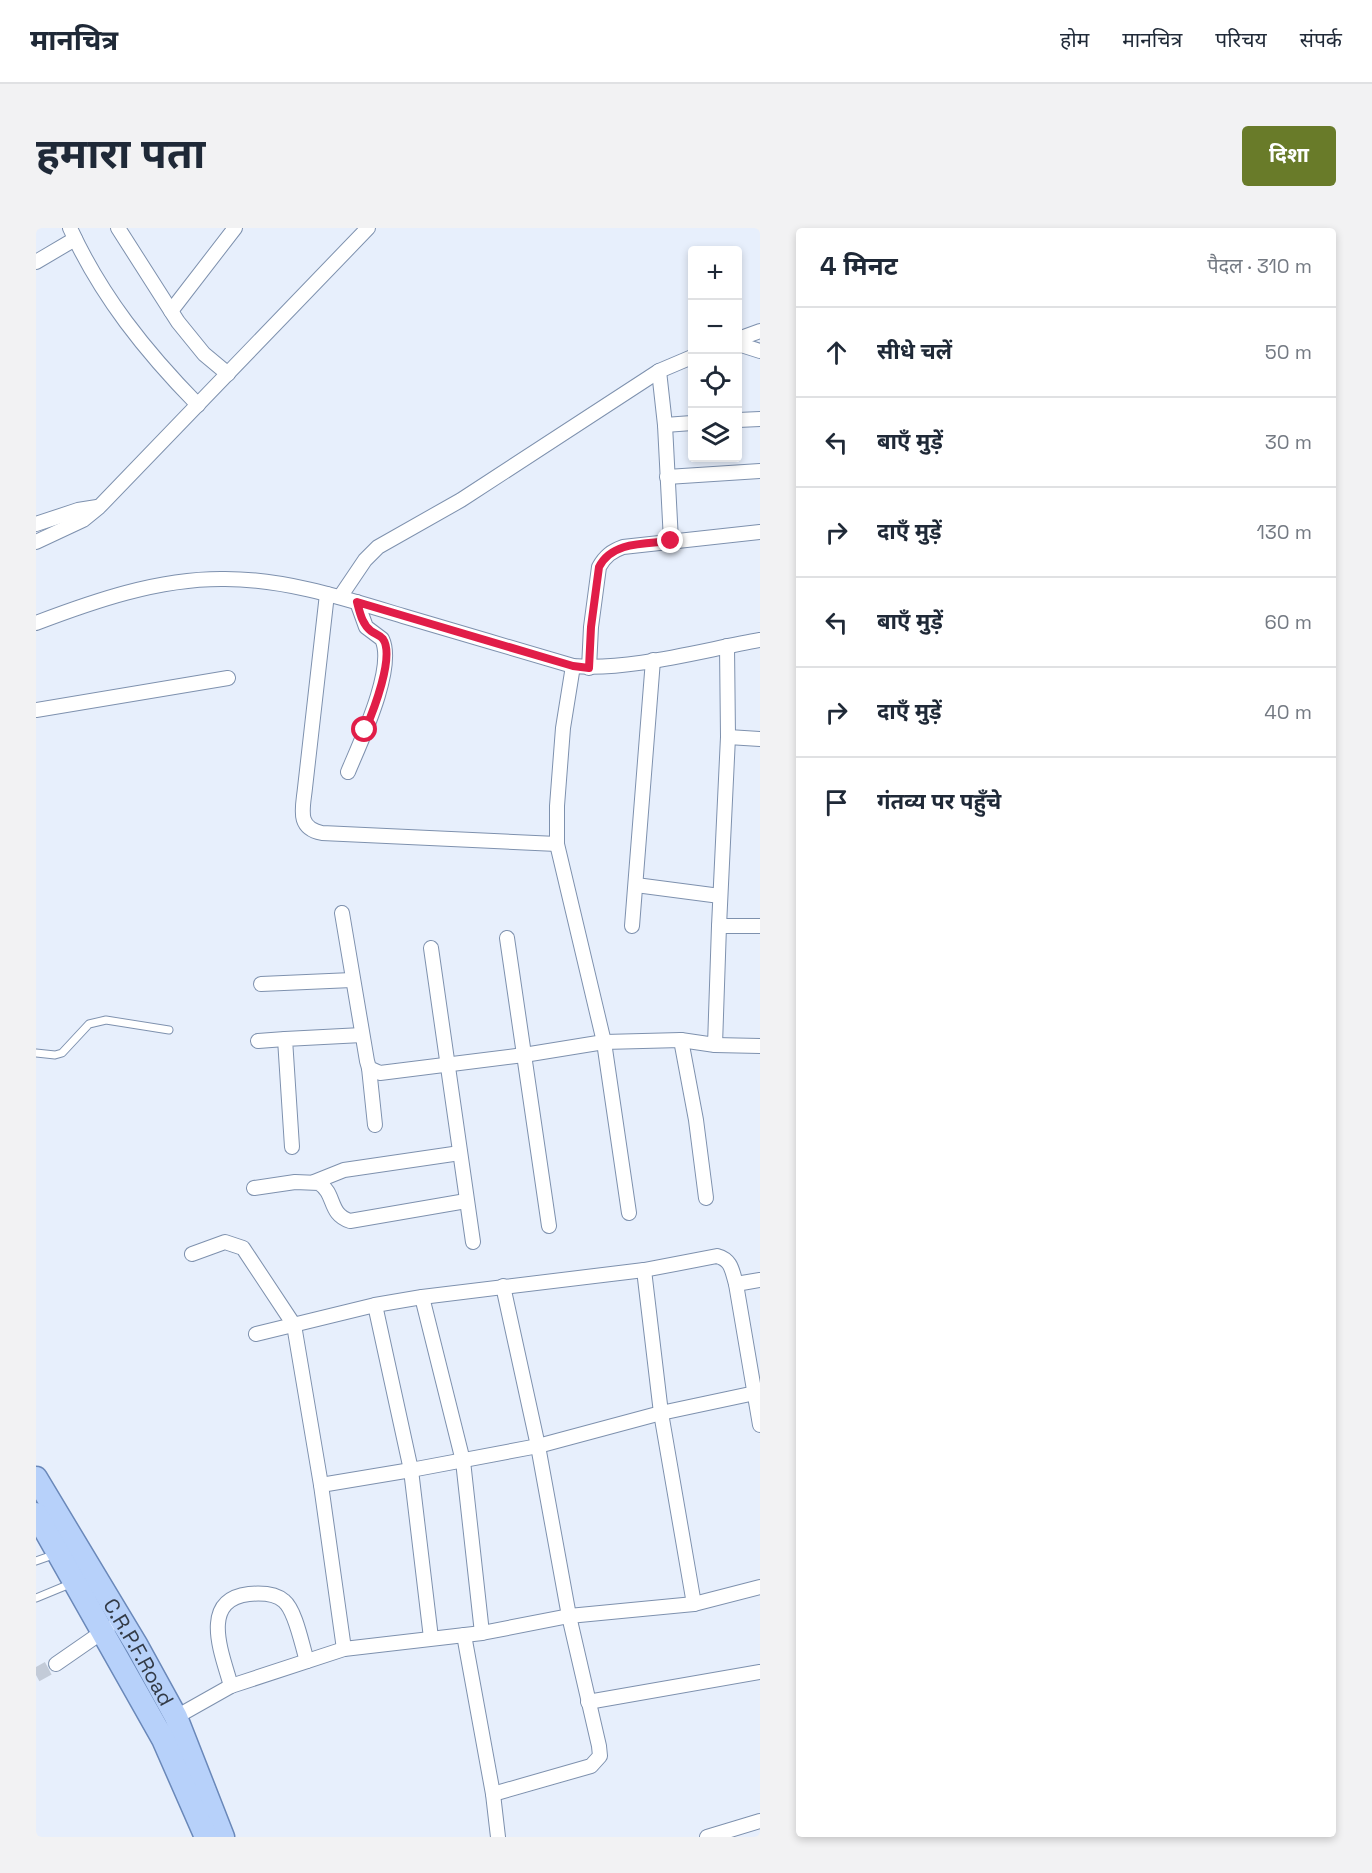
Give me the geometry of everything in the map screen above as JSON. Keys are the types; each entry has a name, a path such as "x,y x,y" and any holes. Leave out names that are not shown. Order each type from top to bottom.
{"main road":[{"name":"C.R.P.F.Road","path":"36,1478 113,1626 206,1837"},
{"name":"C.R.P.F.Road","path":"36,1514 75,1582 113,1626 176,1718 223,1837"}],"street":[{"path":"118,228 171,311 204,354 228,374"},
{"path":"171,311 235,228"},
{"path":"36,542 83,520 99,507 368,228"},
{"path":"36,262 72,234 112,305 164,371 198,405"},
{"path":"742,338 760,331"},
{"path":"742,345 760,351"},
{"path":"557,844 322,832 312,831 306,826 303,813 305,788 334,596 378,547 460,500 659,371 688,359"},
{"path":"659,371 671,541"},
{"path":"742,420 760,419"},
{"path":"664,425 688,423"},
{"path":"667,477 760,471"},
{"path":"36,524 78,510 99,507"},
{"path":"589,668 591,627 599,567 603,559 613,551 623,547 760,532"},
{"path":"36,623 113,596 163,585 218,579 251,579 357,602 573,666 589,668 652,660 760,640"},
{"path":"348,772 374,709 386,654 382,639 366,627 357,602"},
{"path":"715,1045 728,737 727,646"},
{"path":"632,926 652,660"},
{"path":"573,666 563,728 557,806 557,844 604,1042 629,1213"},
{"path":"36,710 228,678"},
{"path":"728,737 760,739"},
{"path":"636,885 720,896"},
{"path":"342,913 369,1068 375,1125"},
{"path":"719,926 760,926"},
{"path":"507,938 549,1226"},
{"path":"431,948 473,1242"},
{"path":"261,984 352,980"},
{"path":"258,1041 362,1035"},
{"path":"285,1039 292,1147"},
{"path":"681,1040 696,1120 706,1198"},
{"path":"369,1068 380,1073 447,1066 604,1042 681,1040 715,1045 760,1046"},
{"path":"254,1188 295,1182 314,1182 344,1170 460,1152"},
{"path":"314,1182 324,1186 337,1214 350,1221 466,1201"},
{"path":"192,1254 225,1242 243,1248 294,1325 321,1485 344,1649"},
{"path":"256,1334 375,1305 422,1297 644,1270 717,1256 730,1263 736,1284 760,1425"},
{"path":"644,1270 661,1413 694,1604"},
{"path":"736,1284 760,1280"},
{"path":"493,1794 591,1766 600,1756 568,1616 538,1446 503,1286"},
{"path":"422,1297 463,1461 482,1633"},
{"path":"375,1305 411,1470 431,1638"},
{"path":"321,1485 538,1446 661,1413 755,1393"},
{"path":"176,1718 231,1686 344,1649 482,1633 568,1616 694,1604 760,1587"},
{"path":"231,1686 216,1627 221,1612 237,1597 248,1594 272,1595 284,1601 291,1611 307,1661"},
{"path":"56,1664 113,1626"},
{"path":"464,1635 493,1794 498,1837"},
{"path":"588,1702 760,1672"},
{"path":"707,1837 760,1821"}],"lane":[{"path":"36,1053 55,1055 62,1053 89,1024 106,1020 169,1030"},
{"path":"36,1561 59,1553"},
{"path":"36,1598 75,1582"}],"tunnel":[{"path":"36,1675 56,1664"}],"route":[{"path":"365,730 374,709 386,654 382,639 366,627 357,602 573,666 589,668 591,627 599,567 603,559 623,547 671,541"}]}
